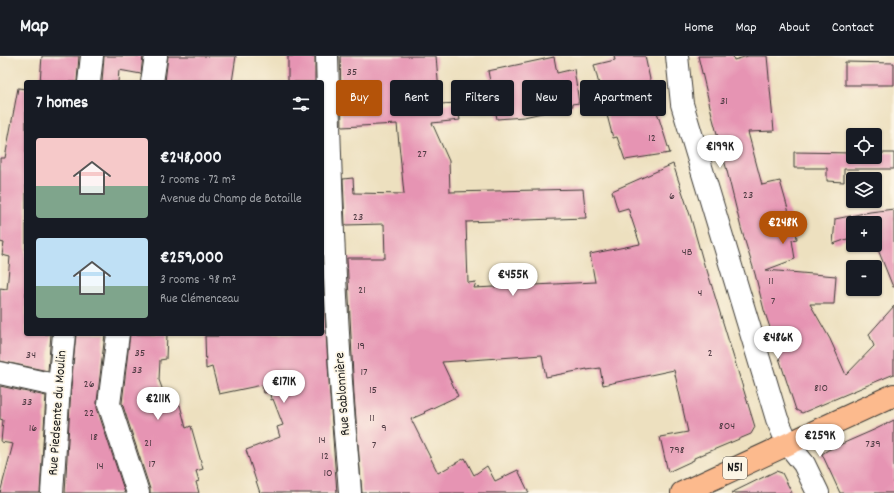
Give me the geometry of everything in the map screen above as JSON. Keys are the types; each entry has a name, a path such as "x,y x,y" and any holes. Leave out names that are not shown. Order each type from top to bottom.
{"main road":[{"name":"N51","path":"682,493 894,395"}],"street":[{"path":"89,80 92,56"},
{"path":"152,80 156,56"},
{"name":"Rue Sablonnière","path":"327,56 329,137 341,382 350,493"},
{"path":"677,56 682,104 777,419 788,444 804,464 818,493"},
{"name":"Rue Piedsente du Moulin","path":"52,493 64,336"},
{"path":"118,336 109,404 138,493"},
{"path":"0,373 59,386"}],"building":[{"path":"42,56 79,56 77,80 40,80"},
{"path":"104,56 143,56 141,74 119,70 118,80 102,80"},
{"path":"168,56 236,56 232,80 165,80"},
{"path":"288,56 315,56 315,80 288,80"},
{"path":"340,56 436,56 438,80 390,80 390,116 443,116 443,104 451,103 451,116 459,116 460,120 432,123 449,161 450,192 583,189 586,218 466,222 468,283 476,282 474,288 595,282 590,254 640,244 628,208 618,211 612,191 673,164 755,427 751,434 694,458 694,460 668,472 660,437 688,432 674,370 603,385 600,368 546,377 542,355 442,362 458,396 411,419 438,473 465,458 474,475 487,466 495,481 518,470 529,493 362,493 354,395 347,258 385,258 384,224 345,225 343,179 353,178 354,193 404,194 397,124 342,127 342,116 382,116 382,80 341,80"},
{"path":"614,56 645,56 650,80 598,80 594,65 615,60"},
{"path":"698,56 733,56 734,60 748,56 767,56 774,131 748,132 762,185 780,181 792,223 795,222 797,239 792,240 795,259 766,270 836,276 834,304 810,304 830,339 846,375 874,346 869,334 894,306 894,374 802,413 796,410 764,310 741,228"},
{"path":"554,57 557,73 574,69 579,103 572,104 572,80 522,80 522,116 528,116 497,119 496,116 514,116 514,80 490,80 488,71"},
{"path":"845,62 894,63 894,85 845,85"},
{"path":"18,88 24,89 24,336 51,336 48,371 0,361 0,288 7,289 10,257 2,255 4,243 0,242 0,158 5,158"},
{"path":"607,116 658,116 670,153 625,160 617,137 613,138"},
{"path":"794,152 846,153 846,164 882,164 882,153 894,153 894,169 844,169 844,182 827,181 827,168 794,168"},
{"path":"894,209 894,287 879,252 882,252 882,216 850,216"},
{"path":"846,217 846,239 833,244 835,219"},
{"path":"324,300 337,493 260,493 246,450 280,437 277,427 283,425 273,399 271,400 270,392 264,393 262,385 219,394 212,367 206,369 205,336 324,336"},
{"path":"76,336 105,336 97,408 125,493 65,493 71,387"},
{"path":"130,336 167,336 166,359 160,360 159,380 166,399 180,405 186,428 191,426 203,469 196,471 199,481 196,482 199,493 150,493 122,403"},
{"path":"0,386 46,396 40,493 0,493 13,444 1,442 3,420 0,419"},
{"path":"894,420 894,493 840,493 822,454"},
{"path":"776,471 782,473 792,493 731,493"}]}
